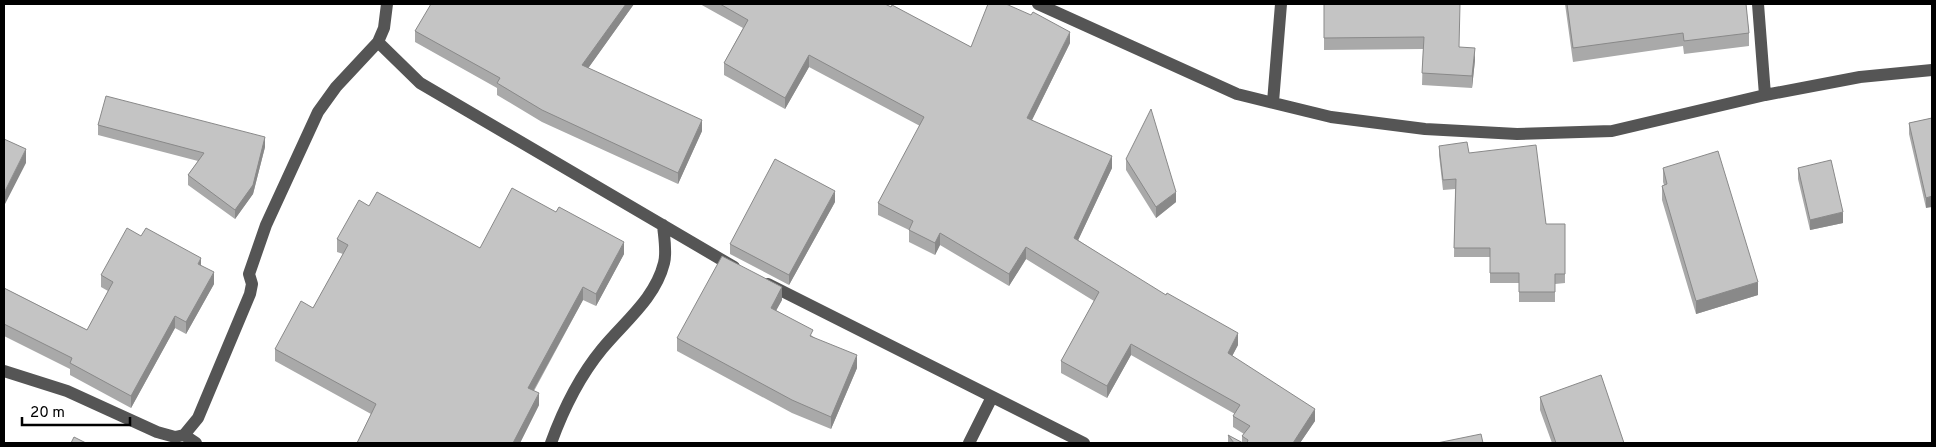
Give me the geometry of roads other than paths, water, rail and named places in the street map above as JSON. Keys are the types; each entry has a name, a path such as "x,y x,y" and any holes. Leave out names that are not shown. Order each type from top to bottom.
{"street":[{"path":"184,436 198,418 250,294 252,284 249,274 266,225 318,112 336,87 378,42 384,28 387,4"},
{"path":"1038,4 1237,94 1331,117 1406,127 1517,134 1612,131 1764,95 1860,77 1932,70"},
{"path":"1273,102 1281,4"},
{"path":"1758,4 1764,95"},
{"path":"378,42 420,83 752,276 1084,443"},
{"path":"551,443 561,417 580,379 601,349 641,307 658,280 665,262 663,225"},
{"path":"4,371 67,391 157,432 175,437 184,436 196,443"},
{"path":"969,443 992,397"}]}
